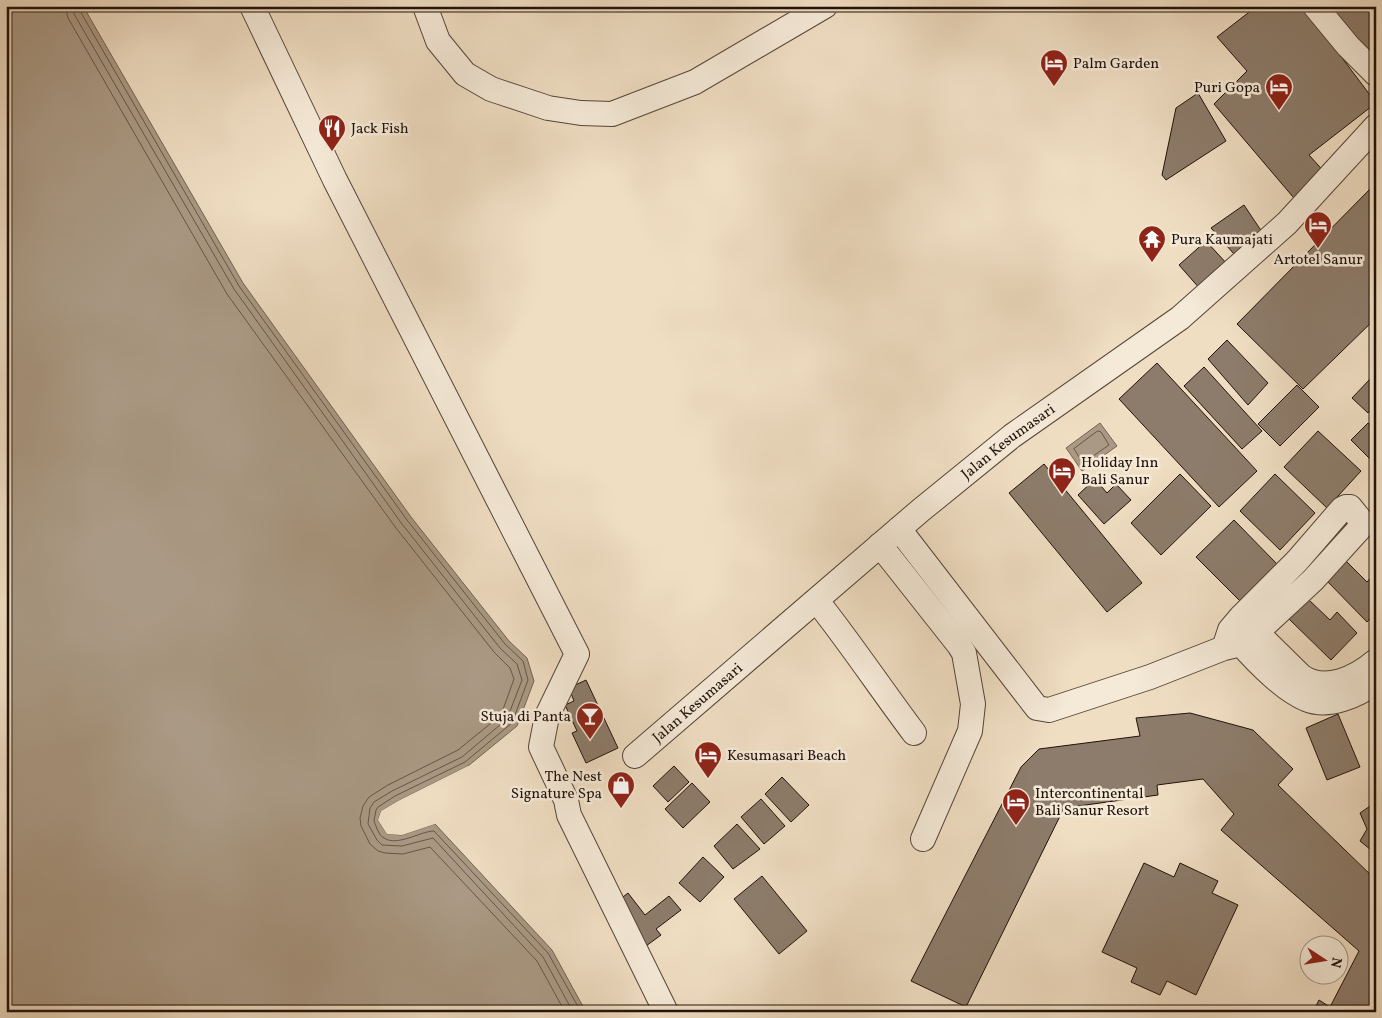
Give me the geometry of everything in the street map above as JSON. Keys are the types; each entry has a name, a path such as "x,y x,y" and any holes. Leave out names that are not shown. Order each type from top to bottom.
{"street":[{"path":"252,6 335,180 577,654 547,716 541,747 566,800 569,815 666,1012"},
{"path":"425,6 438,41 465,74 490,89 548,108 612,114 695,82 825,6"},
{"path":"1315,6 1348,46 1376,74"},
{"name":"Jalan Kesumasari","path":"635,756 880,545 1012,436 1180,318 1287,223 1376,126"},
{"path":"899,529 1037,708 1049,710 1150,677 1238,634 1313,580 1361,528 1363,523 1361,519 1350,507 1342,509 1238,634"},
{"path":"880,545 959,645 964,654 970,681 973,704 970,731 923,839"},
{"path":"1297,561 1313,580"},
{"path":"817,601 848,640 914,733"},
{"path":"1238,634 1309,682 1320,684 1374,677"}],"water":[{"path":"6,6 83,6 243,283 411,517 509,641 527,658 534,681 517,726 468,766 381,811 378,820 387,834 402,835 435,824 552,950 586,1012 6,1012"},
{"path":"1100,423 1117,446 1082,471 1066,448"}],"pier":[{"path":"468,766 469,769 399,803 383,813 381,820 388,832 401,833 436,822 435,824 402,835 387,834 378,820 381,811"}],"building":[{"path":"1257,6 1303,6 1376,103 1309,155 1328,176 1299,204 1214,104 1247,71 1217,37"},
{"path":"1333,6 1376,6 1376,64 1329,11"},
{"path":"1198,93 1226,141 1166,180 1162,175 1176,108"},
{"path":"1370,189 1376,194 1376,318 1303,389 1237,324"},
{"path":"1244,205 1262,232 1234,254 1211,228"},
{"path":"1206,241 1228,265 1201,290 1179,265"},
{"path":"1227,340 1268,383 1248,405 1208,359"},
{"path":"1157,363 1257,471 1219,507 1119,399"},
{"path":"1204,367 1262,431 1242,449 1184,386"},
{"path":"1372,377 1376,381 1376,405 1368,413 1352,398"},
{"path":"1297,385 1319,407 1280,446 1258,424"},
{"path":"1368,423 1376,430 1376,465 1351,440"},
{"path":"1318,431 1361,471 1327,508 1284,467"},
{"path":"1044,464 1142,583 1107,612 1009,493"},
{"path":"1180,474 1211,506 1161,555 1131,523"},
{"path":"1275,474 1315,513 1280,550 1240,511"},
{"path":"1095,479 1107,493 1116,484 1131,500 1104,524 1078,495"},
{"path":"1234,520 1277,564 1240,601 1196,557"},
{"path":"1376,530 1376,543 1369,536"},
{"path":"1346,561 1367,582 1374,574 1376,576 1376,613 1367,622 1326,580"},
{"path":"1309,600 1330,620 1337,612 1357,633 1331,660 1289,619"},
{"path":"586,680 618,748 586,763 572,733 577,731 565,705 574,701 569,688"},
{"path":"1190,713 1253,730 1293,769 1278,785 1376,880 1376,1012 1313,1012 1319,1000 1330,1007 1341,986 1350,986 1350,968 1359,951 1350,943 1350,936 1342,936 1221,830 1234,814 1203,779 1157,785 1158,795 1064,808 966,1007 911,981 1021,767 1039,749 1140,736 1136,718"},
{"path":"1338,714 1360,767 1327,780 1306,728"},
{"path":"674,766 689,782 668,802 653,786"},
{"path":"782,777 809,805 791,822 765,794"},
{"path":"692,783 710,802 683,828 665,809"},
{"path":"761,799 785,826 764,844 741,817"},
{"path":"1376,802 1376,854 1360,841 1367,829 1360,813"},
{"path":"737,824 760,849 733,869 714,846"},
{"path":"703,857 724,877 700,902 679,883"},
{"path":"1144,863 1174,877 1180,863 1218,881 1212,893 1238,905 1196,995 1167,981 1160,995 1131,982 1137,968 1102,952"},
{"path":"762,876 807,931 779,954 734,899"},
{"path":"628,893 645,915 669,896 681,910 656,929 661,935 646,946 614,904"}],"place":[{"name":"Palm Garden","path":"1054,87"},
{"name":"Puri Gopa","path":"1279,111"},
{"name":"Jack Fish","path":"332,152"},
{"name":"Artotel Sanur","path":"1318,249"},
{"name":"Pura Kaumajati","path":"1152,263"},
{"name":"Holiday Inn Bali Sanur","path":"1062,495"},
{"name":"Stuja di Panta","path":"590,740"},
{"name":"Kesumasari Beach","path":"708,779"},
{"name":"The Nest Signature Spa","path":"621,809"},
{"name":"Intercontinental Bali Sanur Resort","path":"1016,826"}]}
